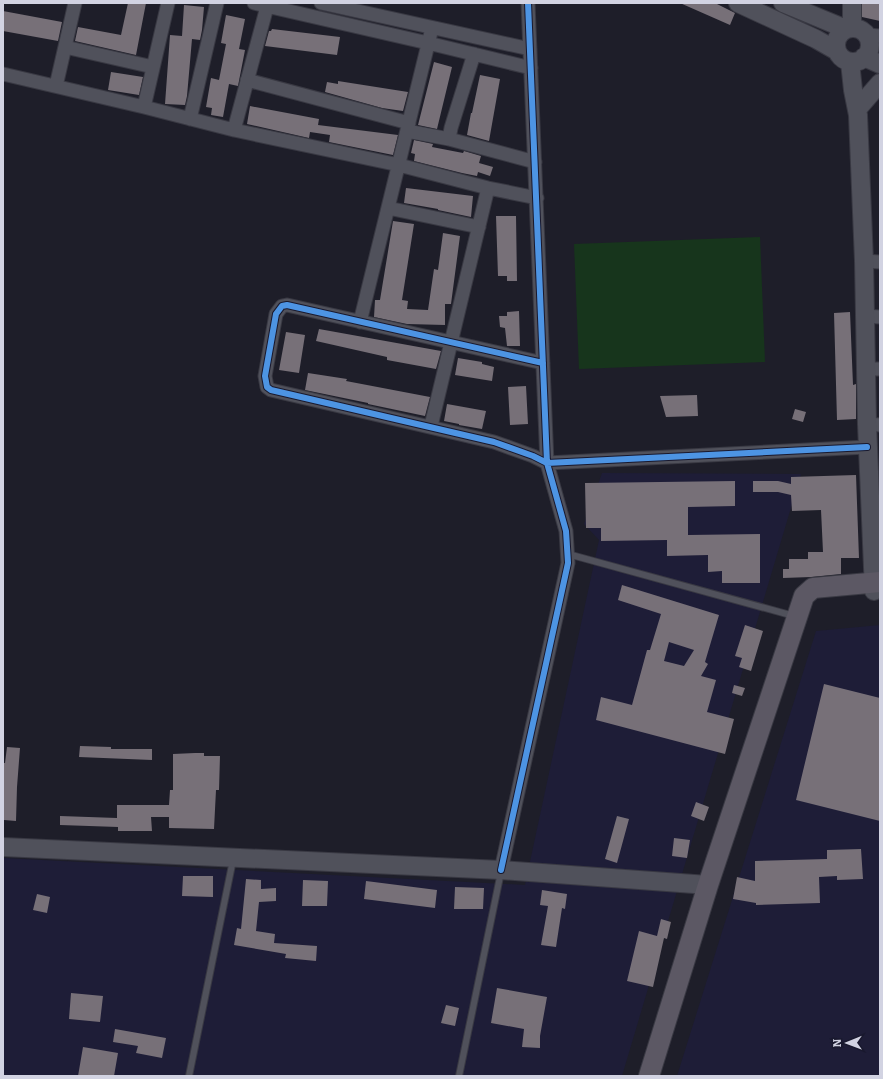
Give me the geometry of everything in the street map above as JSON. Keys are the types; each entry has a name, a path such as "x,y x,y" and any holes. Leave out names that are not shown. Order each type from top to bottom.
{"main road":[{"path":"649,1076 708,885 804,596 813,588 877,586"}],"street":[{"path":"56,86 75,3"},
{"path":"144,107 168,3"},
{"path":"190,119 217,3"},
{"path":"254,3 267,4 531,68"},
{"path":"321,3 530,49"},
{"path":"501,870 567,572 568,554 563,515 547,463 528,3"},
{"path":"738,3 816,38 862,46"},
{"path":"783,3 862,46"},
{"path":"852,3 862,46 852,90 859,110 872,261 873,425 868,447 874,490 877,586"},
{"path":"234,130 267,4"},
{"path":"360,322 432,28"},
{"path":"65,47 153,67"},
{"path":"449,139 474,54"},
{"path":"3,74 234,130 399,165 488,188 537,198"},
{"path":"247,80 449,139 535,162"},
{"path":"859,110 880,83"},
{"path":"431,426 488,188"},
{"path":"388,208 479,227"},
{"path":"543,363 287,305 282,306 276,314 265,376 267,387 271,390 431,426 494,442 533,456 547,463 868,447"},
{"path":"3,847 501,870 708,885"}],"lane":[{"path":"568,554 798,613"},
{"path":"189,1076 233,858"},
{"path":"460,1076 501,870"}],"shaded area":[{"path":"602,473 801,474 622,1076 3,1076 3,858 525,885 599,540 584,524"},
{"path":"880,625 880,1076 677,1076 816,631"}],"green space":[{"path":"760,237 765,362 579,369 574,244"}],"building":[{"path":"128,3 146,3 136,55 75,41 78,27 121,35"},
{"path":"680,3 715,3 735,13 730,25"},
{"path":"862,3 880,3 880,21 862,17"},
{"path":"184,5 204,7 202,30 200,40 192,39 185,105 165,104 170,35 182,36"},
{"path":"3,11 62,22 58,41 3,31"},
{"path":"226,15 245,19 239,49 245,50 238,86 229,84 223,117 211,115 212,108 206,107 211,78 219,80 226,44 221,43"},
{"path":"272,29 340,37 337,55 265,46 269,31"},
{"path":"434,62 452,67 437,129 418,125"},
{"path":"111,72 143,77 139,95 108,90"},
{"path":"480,75 500,79 489,141 467,135"},
{"path":"338,81 408,92 403,111 382,108 325,92 327,82 338,84"},
{"path":"250,106 319,119 318,125 398,135 393,155 329,142 330,135 310,132 309,138 247,124"},
{"path":"414,140 433,144 432,147 463,153 464,151 481,156 479,163 493,167 490,176 478,172 477,176 414,161 415,154 411,153"},
{"path":"406,188 473,196 471,217 404,203"},
{"path":"496,216 516,216 517,281 507,281 507,276 498,276"},
{"path":"393,221 414,224 402,300 408,301 407,309 428,310 434,269 438,270 443,233 460,236 451,304 445,304 445,325 407,324 374,317 375,300 380,300"},
{"path":"519,311 520,346 507,346 505,328 500,327 499,316 507,316 507,312"},
{"path":"850,312 853,385 856,384 856,419 837,420 834,313"},
{"path":"319,329 441,351 436,369 387,360 387,357 316,341"},
{"path":"286,332 305,335 299,373 279,370"},
{"path":"458,358 482,362 482,364 494,367 492,381 455,375"},
{"path":"308,373 347,379 346,381 430,397 425,416 305,390"},
{"path":"526,386 528,424 510,425 508,387"},
{"path":"697,395 698,416 666,417 660,396"},
{"path":"447,404 486,411 482,429 444,421"},
{"path":"795,409 806,412 803,422 792,419"},
{"path":"856,475 859,558 841,558 841,574 783,578 783,569 789,569 789,559 808,559 808,552 823,552 821,510 792,511 791,495 778,492 753,492 753,481 778,481 791,484 791,477"},
{"path":"735,481 735,506 688,507 688,535 760,534 760,583 722,583 722,571 708,572 708,555 667,556 667,540 601,541 601,528 586,528 585,483"},
{"path":"622,585 719,615 705,662 708,664 701,676 716,680 707,712 734,719 725,754 596,720 601,697 632,705 647,650 650,650 661,614 618,600","holes":["669,642 694,650 684,666 664,661"]},
{"path":"745,625 763,631 751,671 739,667 742,658 735,656"},
{"path":"824,684 880,698 880,821 796,800"},
{"path":"734,685 745,688 742,696 732,693"},
{"path":"80,746 111,747 111,749 152,749 152,760 79,757"},
{"path":"7,747 20,748 16,821 4,820 3,763 5,763"},
{"path":"204,753 204,756 220,756 219,790 216,790 214,829 169,828 169,817 151,817 152,831 118,831 118,827 60,825 60,816 117,818 117,805 169,805 170,790 173,790 173,754"},
{"path":"696,802 709,807 704,821 691,816"},
{"path":"617,816 629,819 617,863 605,859"},
{"path":"674,838 690,840 687,858 672,856"},
{"path":"861,849 863,879 837,880 837,876 819,877 820,903 756,905 756,903 733,899 737,877 755,881 755,861 827,859 827,850"},
{"path":"183,876 213,876 213,897 182,896"},
{"path":"246,879 261,880 261,889 276,888 276,901 259,902 256,931 275,934 274,943 317,946 316,961 285,958 286,954 234,945 237,928 241,929"},
{"path":"303,880 328,881 327,906 302,906"},
{"path":"366,881 437,890 435,908 364,899"},
{"path":"455,887 484,888 483,909 454,909"},
{"path":"542,890 567,894 565,909 562,908 556,947 541,945 548,906 540,905"},
{"path":"37,894 50,897 47,913 33,910"},
{"path":"661,919 671,922 667,939 664,938 653,987 627,981 639,931 657,936"},
{"path":"497,988 547,997 540,1036 540,1048 522,1047 524,1029 491,1023"},
{"path":"71,993 103,996 100,1022 69,1019"},
{"path":"446,1005 459,1008 455,1026 441,1023"},
{"path":"115,1029 166,1038 162,1058 136,1053 138,1046 113,1042"},
{"path":"83,1047 118,1053 114,1076 78,1076"}],"cycle path":[{"path":"501,870 568,563 566,531 547,463 528,3"},
{"path":"543,363 287,305 282,306 276,314 265,376 267,387 271,390 494,442 533,456 547,463 867,447"}]}
